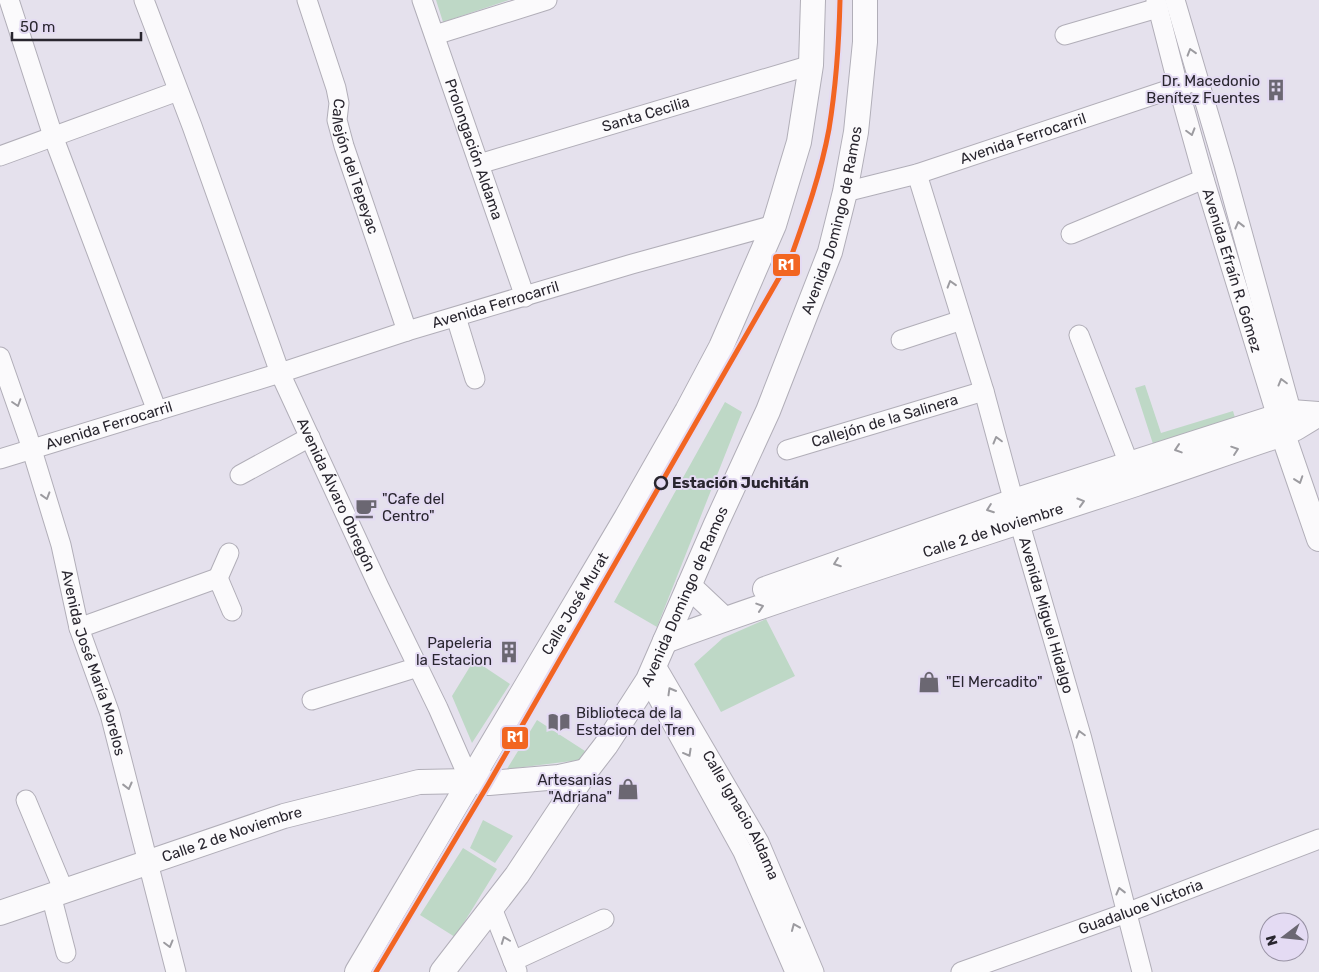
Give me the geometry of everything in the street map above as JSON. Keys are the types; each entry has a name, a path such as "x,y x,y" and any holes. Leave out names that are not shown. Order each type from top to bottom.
{"street":[{"path":"9,0 53,136 157,410"},
{"name":"Avenida Álvaro Obregón","path":"144,0 192,126 280,373 470,781"},
{"name":"Callejón del Tepeyac","path":"307,0 336,88 339,103 337,120 344,146 407,331"},
{"name":"Prolongación Aldama","path":"422,0 524,297"},
{"path":"435,35 547,0"},
{"path":"774,225 798,142 811,64 813,0"},
{"name":"Avenida Domingo de Ramos","path":"442,972 517,875 586,771 606,745 652,672 716,524 768,411 830,252 846,192 858,114 865,42 865,0"},
{"name":"Avenida Efraín R. Gómez","path":"1175,0 1200,80 1287,423 1319,539"},
{"path":"1065,35 1157,4"},
{"name":"Avenida Efraín R. Gómez","path":"1157,4 1204,179 1287,423"},
{"name":"Santa Cecilia","path":"479,164 811,64"},
{"name":"Avenida Ferrocarril","path":"846,192 917,174 1200,80"},
{"path":"0,156 178,90"},
{"name":"Avenida Miguel Hidalgo","path":"917,174 984,390 1016,511 1082,739 1142,972"},
{"path":"1071,234 1204,179"},
{"name":"Avenida Ferrocarril","path":"0,459 280,373 407,331 632,264 774,225"},
{"name":"Calle José Murat","path":"357,972 553,642 687,411 721,347 774,225"},
{"path":"456,317 475,380"},
{"path":"902,340 962,320"},
{"path":"1079,335 1129,464"},
{"name":"Avenida José María Morelos","path":"0,357 10,381 61,545 79,628 110,714 176,972"},
{"name":"Callejón de la Salinera","path":"787,450 984,390"},
{"name":"Calle 2 de Noviembre","path":"669,632 1016,511 1129,464 1319,414"},
{"name":"Calle 2 de Noviembre","path":"1016,511 1136,484 1287,423"},
{"path":"240,475 310,437"},
{"path":"228,553 218,578 232,611"},
{"path":"79,628 218,578"},
{"path":"689,586 718,614"},
{"path":"312,700 418,667"},
{"name":"Calle Ignacio Aldama","path":"652,672 759,842 814,972"},
{"name":"Calle Ignacio Aldama","path":"652,672 743,852 795,972"},
{"path":"470,781 489,783 559,778 586,771"},
{"name":"Calle 2 de Noviembre","path":"0,913 284,816 419,782 470,781"},
{"path":"26,800 57,893 66,953"},
{"name":"Guadaluoe Victoria","path":"961,972 1126,913 1319,839"},
{"path":"743,852 759,842"},
{"path":"492,908 516,966 604,919"}],"green space":[{"path":"436,0 509,0 443,22"},
{"path":"1145,385 1161,433 1233,411 1236,421 1154,447 1135,388"},
{"path":"725,402 742,412 657,627 614,602"},
{"path":"766,619 795,676 721,712 694,664 723,638"},
{"path":"474,660 510,684 472,743 452,696"},
{"path":"537,720 585,751 580,760 507,769"},
{"path":"483,820 513,836 495,863 470,848"},
{"path":"463,848 497,869 455,937 420,915"}],"transit line":[{"name":"R1","path":"376,972 489,783 791,257 808,210 826,145 834,97 840,0"}],"place":[{"name":"Dr. Macedonio Benítez Fuentes","path":"1276,90"},
{"name":"Estación Juchitán","path":"661,483"},
{"name":"\"Cafe del Centro\"","path":"366,508"},
{"name":"Papeleria la Estacion","path":"509,652"},
{"name":"\"El Mercadito\"","path":"929,682"},
{"name":"Biblioteca de la Estacion del Tren","path":"559,722"},
{"name":"Artesanias \"Adriana\"","path":"628,789"}]}
